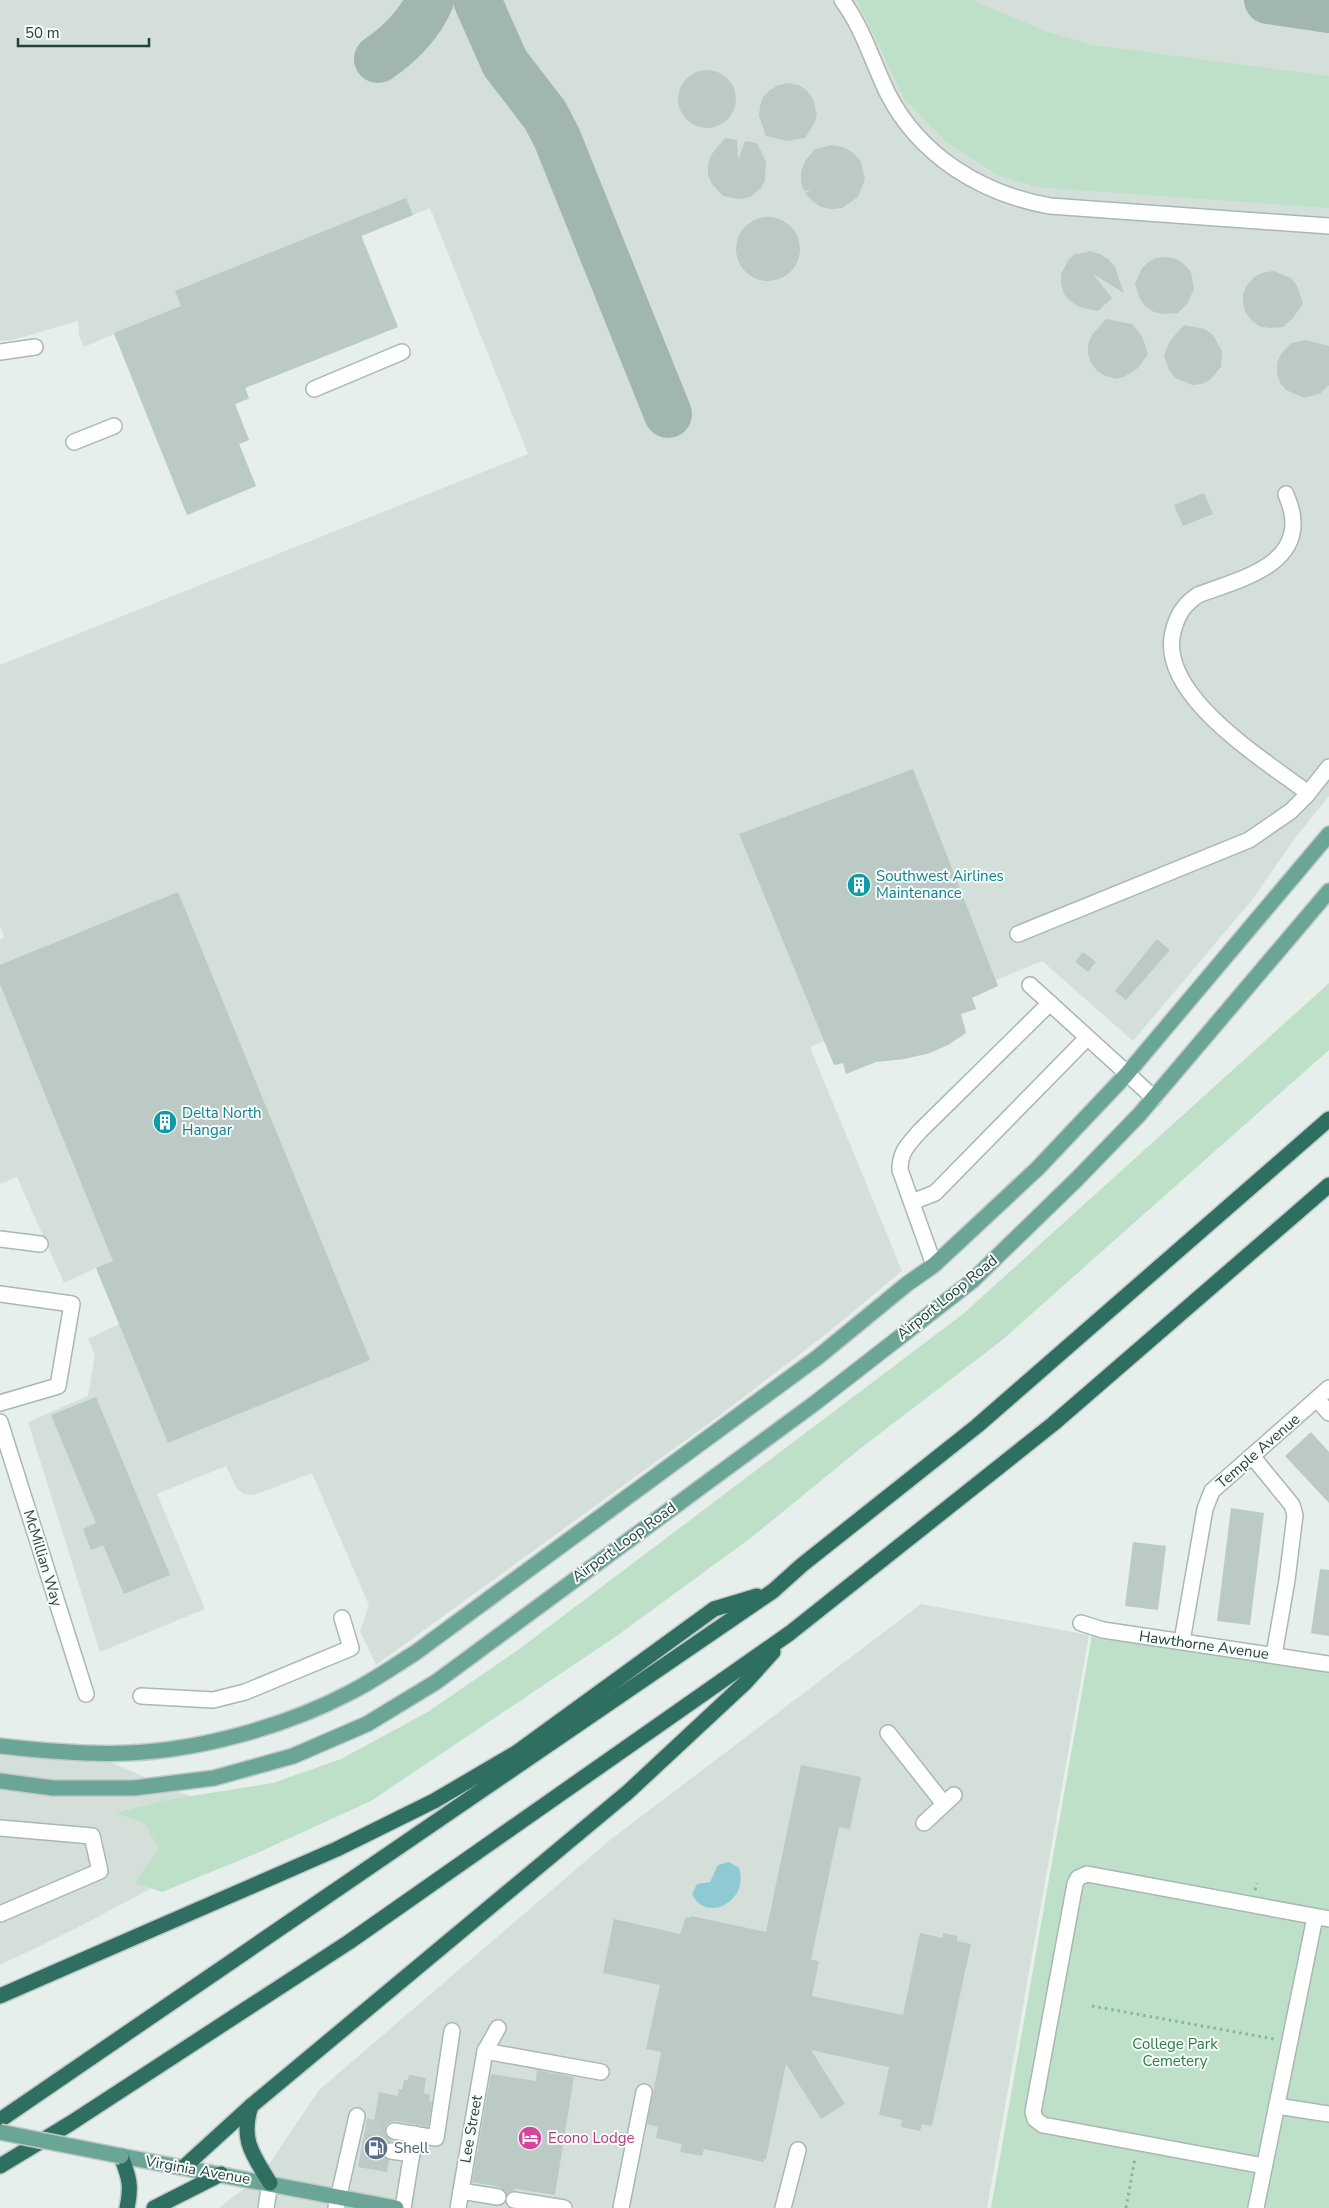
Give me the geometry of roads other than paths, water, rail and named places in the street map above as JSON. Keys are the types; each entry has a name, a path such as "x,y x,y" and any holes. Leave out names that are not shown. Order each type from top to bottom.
{"highway":[{"path":"0,2120 773,1591 802,1564 977,1426 1329,1119"},
{"path":"0,2166 71,2123 349,1942 790,1633 1053,1424 1329,1185"},
{"path":"0,1996 337,1849 434,1801 516,1753 714,1609 773,1591"},
{"path":"184,2167 251,2106 628,1792 746,1683 790,1633"},
{"path":"251,2106 246,2120 246,2138 252,2154 270,2183"},
{"path":"121,2156 130,2179 131,2192 127,2208"},
{"path":"154,2208 221,2174"}],"main road":[{"path":"0,1746 53,1752 130,1753 206,1743 280,1723 350,1693 416,1653 818,1357 907,1284 934,1265 1038,1168 1126,1075 1329,834"},
{"name":"Airport Loop Road","path":"0,1781 53,1788 134,1788 214,1778 293,1756 367,1724 436,1682 815,1403 972,1281 1077,1179 1154,1098 1329,890"},
{"name":"Virginia Avenue","path":"0,2132 270,2183 337,2202 396,2208"}],"street":[{"path":"842,0 858,23 886,91 908,125 946,163 990,189 1025,201 1068,208 1329,226"},
{"path":"0,352 35,347"},
{"path":"314,389 402,352"},
{"path":"74,442 114,426"},
{"path":"1286,494 1292,513 1293,526 1292,538 1285,551 1268,567 1198,595 1189,602 1180,611 1175,623 1171,635 1171,651 1188,692 1203,710 1229,733 1308,793"},
{"path":"1018,934 1242,843 1291,810 1329,767"},
{"path":"1030,985 1126,1075 1154,1098"},
{"path":"934,1265 900,1170 900,1158 906,1146 1050,1003"},
{"path":"912,1202 935,1193 1087,1038"},
{"path":"0,1238 40,1244"},
{"path":"0,1294 72,1304 58,1386 0,1403"},
{"name":"Temple Avenue","path":"1182,1641 1205,1509 1212,1491 1329,1388"},
{"path":"1317,1399 1329,1413"},
{"name":"McMillian Way","path":"0,1422 86,1694"},
{"path":"1252,1456 1292,1505 1295,1515 1287,1580 1274,1655"},
{"path":"141,1696 213,1700 245,1692 351,1648 342,1618"},
{"name":"Hawthorne Avenue","path":"1080,1623 1103,1630 1329,1664"},
{"path":"888,1733 949,1800 924,1823"},
{"path":"0,1828 92,1836 100,1871 0,1914"},
{"path":"1256,2208 1290,2042 1322,1918 1087,1874 1078,1878 1075,1884 1033,2112 1034,2119 1043,2125 1264,2166"},
{"name":"Lee Street","path":"458,2208 485,2051 498,2028"},
{"path":"394,2131 436,2138 452,2031"},
{"path":"485,2051 601,2072"},
{"path":"621,2208 644,2092"},
{"path":"1277,2106 1329,2114"},
{"path":"337,2202 357,2145 359,2122"},
{"path":"402,2208 415,2134"},
{"path":"391,2150 412,2154"},
{"path":"783,2208 798,2150"},
{"path":"266,2208 270,2183"},
{"path":"460,2191 498,2198"},
{"path":"514,2200 564,2208"}],"water":[{"path":"729,1862 739,1868 741,1880 733,1899 725,1905 716,1908 698,1903 692,1894 697,1884 710,1882 718,1865"}],"tunnel":[{"path":"366,2126 394,2131"},
{"path":"362,2146 391,2151"}],"place":[{"name":"Southwest Airlines Maintenance","path":"859,885"},
{"name":"Delta North Hangar","path":"165,1122"},
{"name":"Econo Lodge","path":"530,2138"},
{"name":"Shell","path":"376,2148"}],"park label":[{"name":"College Park Cemetery","path":"1175,2052"}]}
